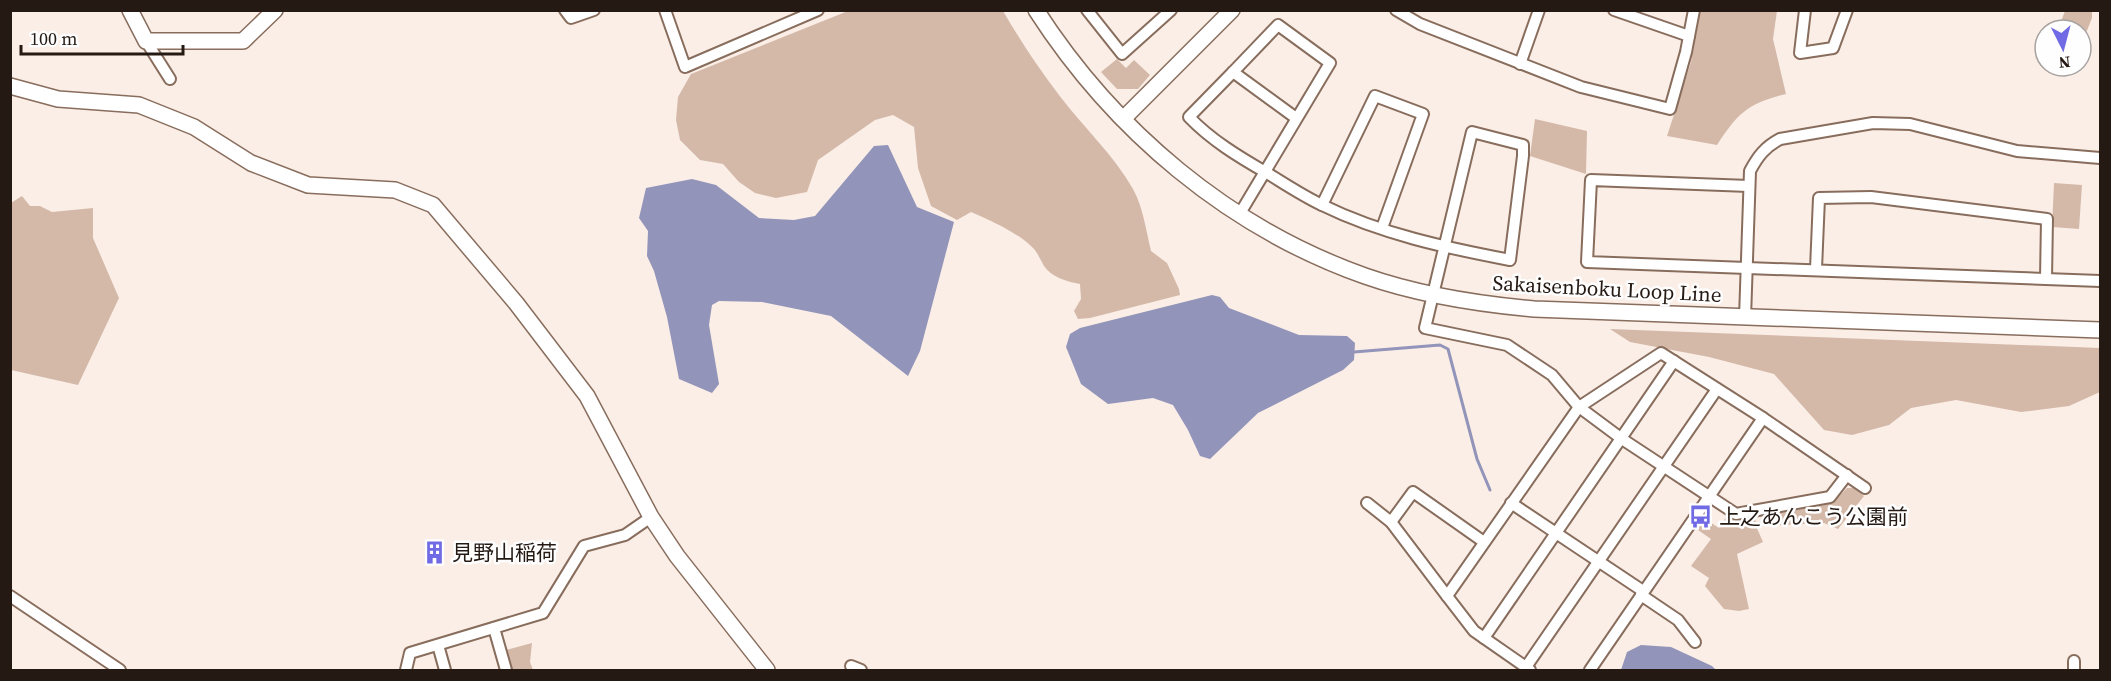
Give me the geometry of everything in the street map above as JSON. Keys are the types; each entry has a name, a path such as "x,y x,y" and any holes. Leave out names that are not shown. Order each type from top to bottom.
{"street":[{"path":"130,10 170,79"},
{"path":"146,41 243,41 257,17 274,10"},
{"path":"565,10 571,18 594,10"},
{"path":"664,10 685,67 818,10"},
{"name":"Sakaisenboku Loop Line","path":"1036,10 1084,77 1123,119 1181,173 1239,215 1294,246 1367,277 1433,294 1498,306 1534,309 2100,330"},
{"path":"1088,10 1122,54 1166,12"},
{"path":"1123,119 1232,10"},
{"path":"1396,10 1420,24 1581,87 1670,109 1694,10"},
{"path":"1520,64 1539,10"},
{"path":"1614,10 1689,36"},
{"path":"1805,10 1800,53 1833,48 1847,10"},
{"path":"1239,215 1265,172 1296,118 1330,63 1278,25 1189,117 1221,144 1265,172 1322,206 1443,247 1510,260 1523,145 1472,132 1443,247 1425,327 1507,345 1552,375 1579,407 1622,439 1736,514 1830,497 1847,475"},
{"path":"1233,72 1296,118"},
{"path":"10,86 58,99 139,105 194,127 251,163 308,185 395,190 433,205 516,303 587,396 651,517 677,556 767,670"},
{"path":"1322,206 1375,96 1423,114 1382,228"},
{"path":"1745,318 1750,171 1757,156 1780,139 1873,123 1910,124 2017,151 2100,158"},
{"path":"1749,186 1591,180 1587,262 2100,281"},
{"path":"1816,269 1820,198 1871,197 2046,219 2046,279"},
{"path":"1447,596 1579,407 1661,353 1763,418 1865,488"},
{"path":"1484,638 1674,361"},
{"path":"1367,503 1391,522 1474,631 1528,669 1598,561 1717,389"},
{"path":"1590,670 1763,418"},
{"path":"1391,522 1413,492 1484,542"},
{"path":"1511,503 1598,561 1678,620 1695,642"},
{"path":"405,670 410,653 543,613 584,546 626,535 651,517"},
{"path":"10,596 120,670"},
{"path":"494,628 506,670"},
{"path":"438,645 445,670"}],"shaded area":[{"path":"1700,10 1777,11 1773,39 1786,94 1762,101 1745,111 1731,125 1717,145 1667,136 1691,62"},
{"path":"848,11 1003,11 1051,85 1125,176 1139,203 1151,251 1167,263 1180,295 1078,319 1074,311 1081,299 1080,284 1055,276 1047,270 1035,250 1024,240 971,212 957,220 931,206 918,168 914,127 893,115 875,120 818,160 807,192 776,198 755,193 739,182 723,164 700,160 680,140 676,120 678,97 691,74"},
{"path":"2065,11 2092,11 2092,18 2062,18"},
{"path":"1117,59 1126,68 1134,60 1150,75 1138,89 1117,89 1101,72"},
{"path":"1535,119 1587,131 1586,174 1530,156"},
{"path":"2054,183 2082,185 2079,229 2052,227"},
{"path":"22,196 30,206 40,206 52,212 93,208 93,238 119,298 78,385 11,370 11,203"},
{"path":"1610,329 2100,348 2100,392 2069,406 2021,412 1956,400 1911,408 1889,425 1852,435 1824,430 1774,374 1709,357 1630,342"},
{"path":"1847,488 1853,488 1864,496 1838,529 1824,523 1764,526 1762,514 1833,503"},
{"path":"1728,514 1755,516 1756,526 1763,542 1737,554 1749,609 1739,611 1724,609 1705,586 1709,578 1691,566 1711,539 1695,528 1702,517 1719,528"},
{"path":"532,643 530,662 533,670 512,670 506,650"}],"water":[{"path":"888,145 917,207 954,222 920,351 908,376 831,316 762,302 719,301 712,305 709,325 719,384 712,393 679,379 667,317 654,271 647,256 648,231 639,218 646,188 692,179 716,185 759,218 794,220 815,216 874,146"},
{"path":"1212,295 1220,297 1229,308 1299,335 1347,336 1355,343 1354,360 1343,370 1258,413 1210,459 1200,456 1173,405 1153,398 1108,404 1081,384 1066,347 1070,334 1080,328"},
{"path":"1641,645 1671,647 1716,670 1621,670 1627,652"}],"waterway":[{"path":"1354,352 1440,345 1448,349 1477,459 1490,490"}],"place":[{"name":"上之あんこう公園前","path":"1701,517"},
{"name":"見野山稲荷","path":"434,553"}]}
